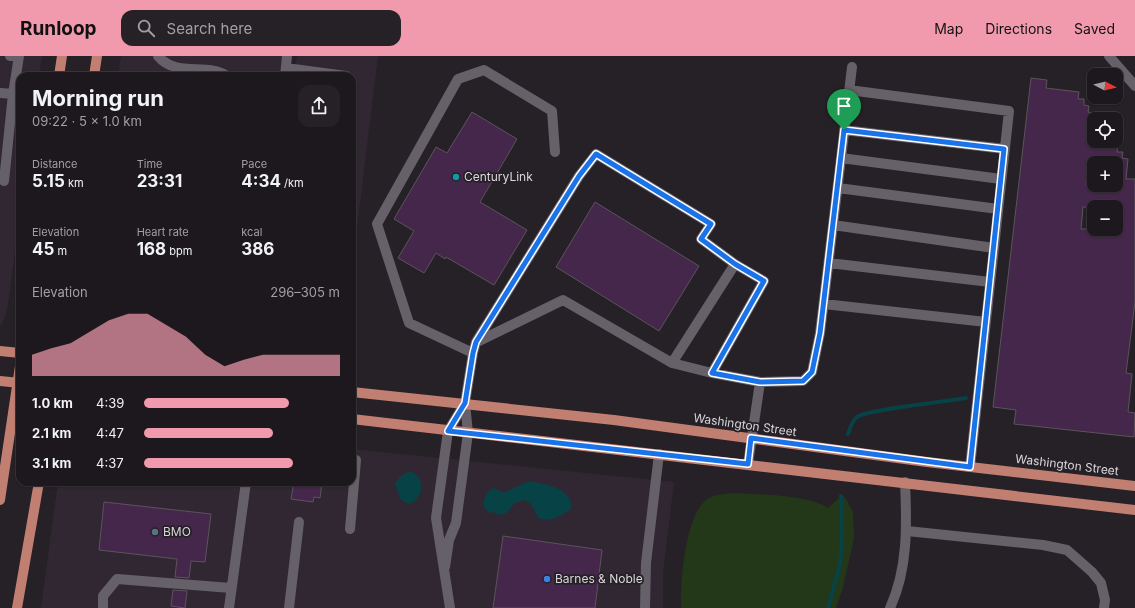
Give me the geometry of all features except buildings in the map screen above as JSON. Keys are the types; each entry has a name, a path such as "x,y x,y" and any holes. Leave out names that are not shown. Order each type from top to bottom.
{"main road":[{"path":"60,72 62,56"},
{"path":"94,72 96,56"},
{"path":"0,351 16,353"},
{"path":"0,381 16,383"},
{"name":"Washington Street","path":"356,392 465,403 751,438 970,467 1135,486"},
{"path":"356,396 369,394"},
{"path":"0,500 16,401"},
{"path":"356,420 906,482 1135,510"},
{"path":"17,608 38,486"}],"street":[{"path":"10,56 19,56 17,72"},
{"path":"158,56 164,64 174,67 216,72"},
{"path":"286,72 288,56"},
{"path":"1109,56 1135,86"},
{"path":"476,342 563,300 672,363 712,373 760,382 803,381 812,372 824,304 852,67"},
{"path":"473,353 409,323 377,224 458,79 484,70 552,111 555,152"},
{"path":"4,181 4,153 16,79"},
{"path":"849,90 1009,111 970,467"},
{"path":"0,93 14,94"},
{"path":"844,130 1004,149"},
{"path":"445,567 449,540 456,522 468,433 465,403 476,342 579,176 596,154 711,224 701,239 735,264 764,281 712,373"},
{"path":"841,158 1001,179"},
{"path":"838,188 998,209"},
{"path":"833,225 994,248"},
{"path":"829,263 990,282"},
{"path":"672,363 735,264"},
{"path":"824,304 986,322"},
{"path":"748,464 760,382"},
{"path":"450,608 445,567 438,538 436,518 448,431 465,403"},
{"path":"645,608 646,563 659,454"},
{"path":"890,608 901,574 907,531 906,482"},
{"path":"229,608 245,486"},
{"path":"350,528 354,486"},
{"path":"288,608 299,522"},
{"path":"907,531 1043,545 1067,550 1092,572 1101,583 1105,600 1104,608"},
{"path":"103,608 103,596 118,579 231,588"}],"shaded area":[{"path":"0,56 42,56 40,72 16,72 16,245 7,311 2,324 0,325"},
{"path":"121,56 282,56 280,72 119,72"},
{"path":"297,56 378,56 356,235 356,72 295,72"},
{"path":"356,449 674,482 663,573 663,608 41,608 57,486 356,486"}],"green space":[{"path":"733,493 769,495 809,500 828,508 841,496 845,497 853,512 854,539 842,591 836,608 681,608 683,565 690,530 695,515 702,504 711,497"}],"water":[{"path":"409,471 418,477 421,487 418,498 409,504 401,500 395,484 400,477"},
{"path":"529,481 549,485 562,491 567,495 571,508 556,518 546,520 538,517 531,504 524,500 515,503 508,512 503,515 490,512 484,507 484,500 488,492 491,490 495,488 503,493"}],"waterway":[{"path":"848,434 854,420 863,414 966,398"},
{"path":"828,608 840,564 842,537 841,496"}],"place":[{"name":"CenturyLink","path":"456,177"},
{"name":"BMO","path":"155,532"},
{"name":"Barnes & Noble","path":"547,579"}],"route":[{"path":"844,130 1004,149 970,467 751,438 748,464 448,431 465,403 476,342 579,176 596,154 711,224 701,239 735,264 764,281 712,373 760,382 803,381 812,372 820,333 844,130"}]}
